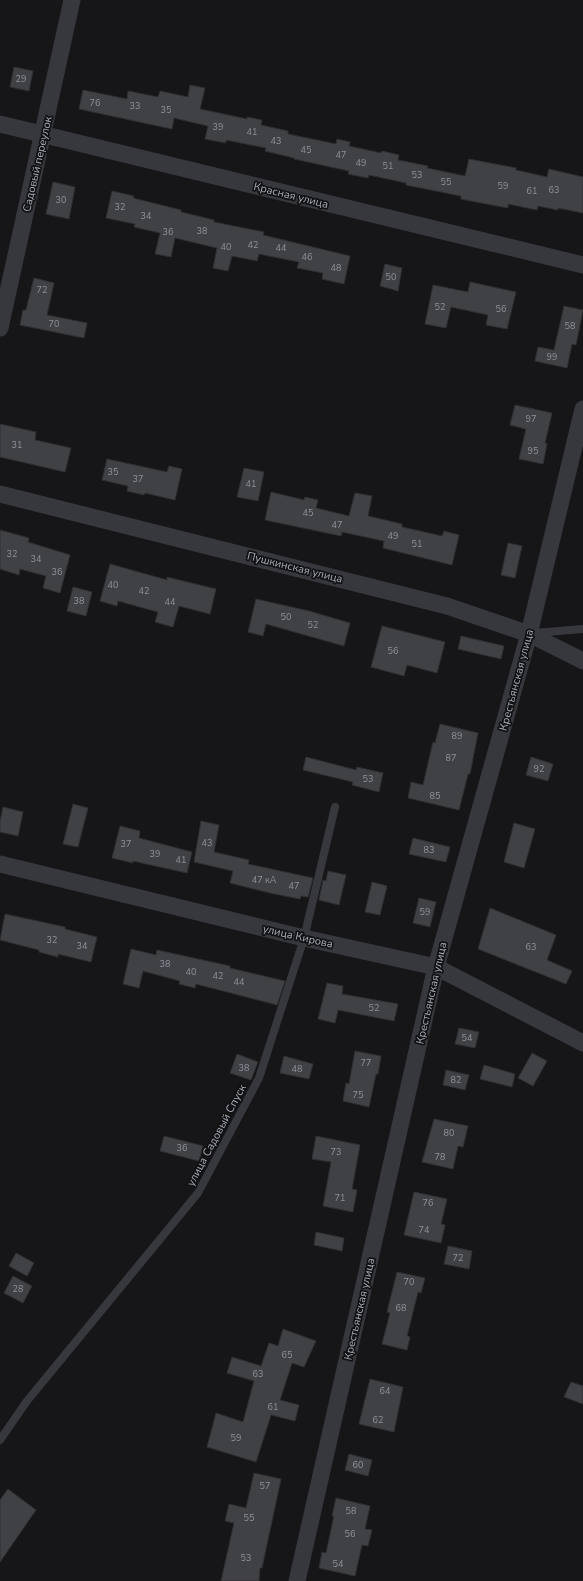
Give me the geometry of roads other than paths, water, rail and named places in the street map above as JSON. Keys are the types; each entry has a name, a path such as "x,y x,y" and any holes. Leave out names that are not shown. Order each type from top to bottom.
{"street":[{"name":"Садовый переулок","path":"0,328 44,135 72,0"},
{"name":"Красная улица","path":"0,124 583,265"},
{"name":"Крестьянская улица","path":"298,1581 436,967 528,634 583,409"},
{"name":"Пушкинская улица","path":"0,494 447,606 528,634 583,660"},
{"name":"улица Кирова","path":"0,864 304,938 436,967 583,1043"}],"lane":[{"path":"528,634 583,629"},
{"name":"улица Садовый Спуск","path":"0,1440 27,1401 198,1193 259,1078 304,938 336,807"}]}
